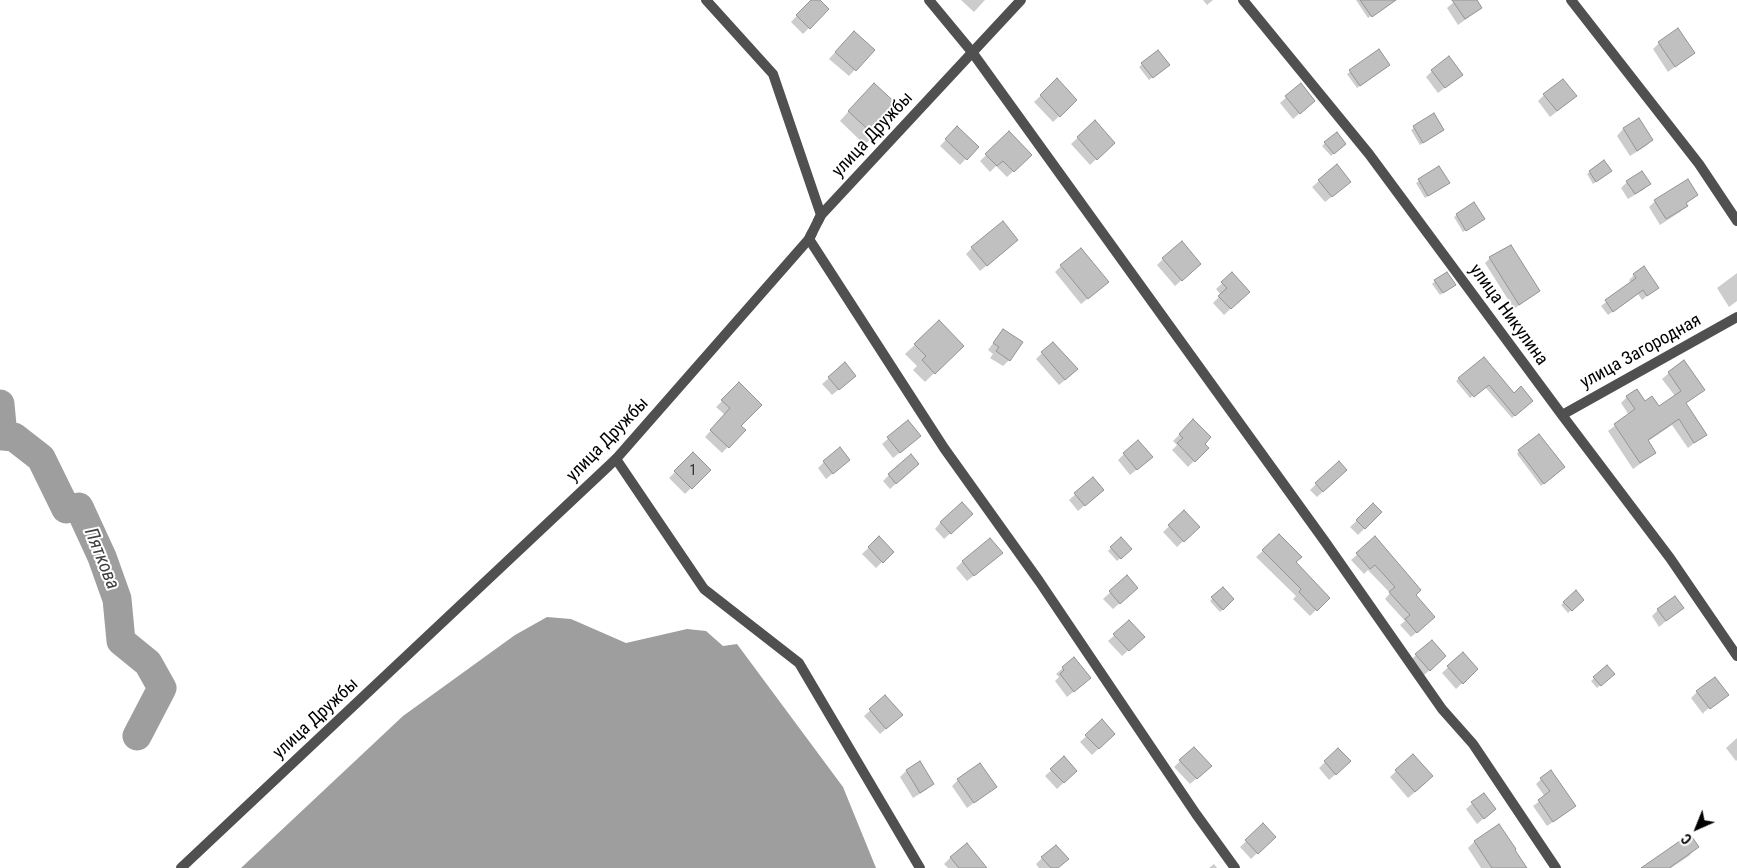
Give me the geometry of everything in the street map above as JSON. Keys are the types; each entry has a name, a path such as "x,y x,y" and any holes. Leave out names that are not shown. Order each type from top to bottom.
{"street":[{"path":"706,0 773,74 822,215"},
{"path":"929,0 972,52 1320,535 1442,709 1473,744 1556,868"},
{"name":"улица Дружбы","path":"181,868 616,459 808,239 822,215 1021,0"},
{"name":"улица Никулина","path":"1243,0 1369,154 1670,558 1737,656"},
{"path":"1571,0 1699,164 1737,221"},
{"path":"808,239 944,448 1039,581 1196,814 1235,868"},
{"name":"улица Загородная","path":"1562,415 1737,317"},
{"path":"616,459 704,589 799,663 920,868"}],"shaded area":[{"path":"547,617 571,619 626,643 687,629 706,631 723,646 737,644 843,787 876,868 241,868 403,716 515,635"}],"building":[{"path":"811,0 820,0 829,9 810,29 796,15"},
{"path":"1360,0 1396,0 1372,17"},
{"path":"1452,0 1477,0 1482,8 1465,19"},
{"path":"1678,28 1695,53 1675,67 1658,42"},
{"path":"854,31 875,50 856,71 835,52"},
{"path":"1379,49 1390,65 1360,86 1349,70"},
{"path":"1158,50 1170,65 1153,78 1141,63"},
{"path":"1449,56 1463,75 1445,88 1431,70"},
{"path":"1057,78 1077,100 1060,117 1040,95"},
{"path":"1563,79 1577,96 1557,111 1543,94"},
{"path":"874,83 901,108 875,136 848,111"},
{"path":"1301,83 1315,101 1300,114 1285,96"},
{"path":"1434,113 1444,130 1423,143 1413,126"},
{"path":"1639,118 1653,140 1637,151 1623,128"},
{"path":"1095,120 1115,143 1097,160 1077,137"},
{"path":"957,126 979,147 967,160 945,139"},
{"path":"1009,131 1032,155 1014,172 1003,161 997,166 985,154"},
{"path":"1337,132 1346,144 1334,154 1324,142"},
{"path":"1604,160 1612,171 1596,182 1589,171"},
{"path":"1337,164 1351,182 1332,197 1318,180"},
{"path":"1439,166 1450,183 1428,196 1418,179"},
{"path":"1642,171 1651,184 1635,194 1626,181"},
{"path":"1688,179 1698,195 1686,203 1688,206 1666,219 1654,200"},
{"path":"1474,202 1485,219 1466,231 1456,214"},
{"path":"1003,221 1018,240 987,266 971,247"},
{"path":"1182,241 1201,264 1182,281 1162,258"},
{"path":"1511,245 1540,291 1519,305 1489,257"},
{"path":"1081,248 1109,282 1088,299 1060,265"},
{"path":"1644,266 1659,288 1647,296 1643,290 1613,312 1605,300 1636,278 1633,274"},
{"path":"1232,272 1250,292 1231,309 1218,296 1227,288 1221,282"},
{"path":"1447,272 1456,285 1443,293 1434,280"},
{"path":"939,320 964,346 935,374 922,360 926,356 914,344"},
{"path":"1003,329 1023,342 1010,361 996,351 999,347 993,343"},
{"path":"1053,342 1078,369 1065,380 1041,352"},
{"path":"1484,357 1514,393 1521,386 1533,401 1515,416 1489,385 1474,397 1458,378"},
{"path":"1684,360 1705,390 1686,403 1707,435 1694,443 1679,419 1648,440 1656,453 1640,463 1614,424 1635,409 1626,396 1637,389 1645,401 1652,396 1659,406 1681,391 1668,372"},
{"path":"845,362 856,376 839,390 828,377"},
{"path":"739,382 762,405 741,426 746,430 729,448 710,430 730,408 721,400"},
{"path":"1193,419 1211,437 1205,444 1209,448 1195,462 1177,443 1183,438 1179,434"},
{"path":"908,420 921,436 900,453 887,437"},
{"path":"1539,434 1565,467 1544,484 1518,450"},
{"path":"1138,440 1153,457 1137,470 1123,453"},
{"path":"840,447 850,460 833,474 823,461"},
{"path":"693,452 711,470 692,489 674,471"},
{"path":"911,454 919,464 896,484 888,474"},
{"path":"1339,461 1347,470 1323,492 1315,483"},
{"path":"1093,477 1104,490 1085,506 1074,493"},
{"path":"962,502 973,514 951,534 940,522"},
{"path":"1373,503 1382,512 1365,529 1356,520"},
{"path":"1184,510 1200,527 1184,542 1168,525"},
{"path":"1279,534 1302,557 1296,562 1330,598 1317,611 1299,592 1301,589 1262,550"},
{"path":"879,536 894,552 883,563 868,547"},
{"path":"1375,536 1421,590 1416,595 1435,617 1417,633 1405,619 1410,615 1389,592 1395,587 1375,565 1370,569 1356,553"},
{"path":"1121,537 1132,549 1121,559 1110,547"},
{"path":"990,538 1003,553 974,576 962,561"},
{"path":"1127,575 1138,588 1120,604 1109,591"},
{"path":"1223,587 1234,599 1223,610 1211,597"},
{"path":"1576,590 1584,600 1572,611 1563,602"},
{"path":"1675,596 1684,608 1666,621 1657,609"},
{"path":"1129,620 1145,637 1129,651 1113,634"},
{"path":"1432,640 1446,656 1430,671 1415,654"},
{"path":"1463,652 1478,669 1463,684 1447,666"},
{"path":"1074,657 1091,678 1074,692 1060,674 1064,670 1062,667"},
{"path":"1607,665 1615,674 1601,686 1593,677"},
{"path":"1715,677 1729,695 1710,709 1696,691"},
{"path":"885,695 903,715 886,729 869,709"},
{"path":"1102,719 1115,734 1099,749 1085,735"},
{"path":"1194,747 1212,766 1197,779 1179,760"},
{"path":"1338,748 1351,761 1336,775 1324,761"},
{"path":"1413,754 1433,776 1415,792 1395,770"},
{"path":"1064,756 1077,771 1064,783 1050,769"},
{"path":"920,761 934,784 920,793 906,770"},
{"path":"980,763 997,787 974,803 957,779"},
{"path":"1551,770 1576,806 1553,822 1538,800 1550,791 1540,778"},
{"path":"1484,793 1496,809 1484,819 1471,802"},
{"path":"1263,823 1276,837 1258,854 1245,840"},
{"path":"1499,824 1527,868 1492,868 1474,841"},
{"path":"1690,834 1699,847 1669,868 1641,868"},
{"path":"967,843 987,868 959,868 950,857"},
{"path":"1056,845 1069,859 1058,868 1051,868 1041,857"}],"waterway":[{"name":"Пяткова","path":"0,404 3,436 14,437 41,458 66,509 79,507 102,557 117,599 121,641 148,663 162,688 137,736"}]}
